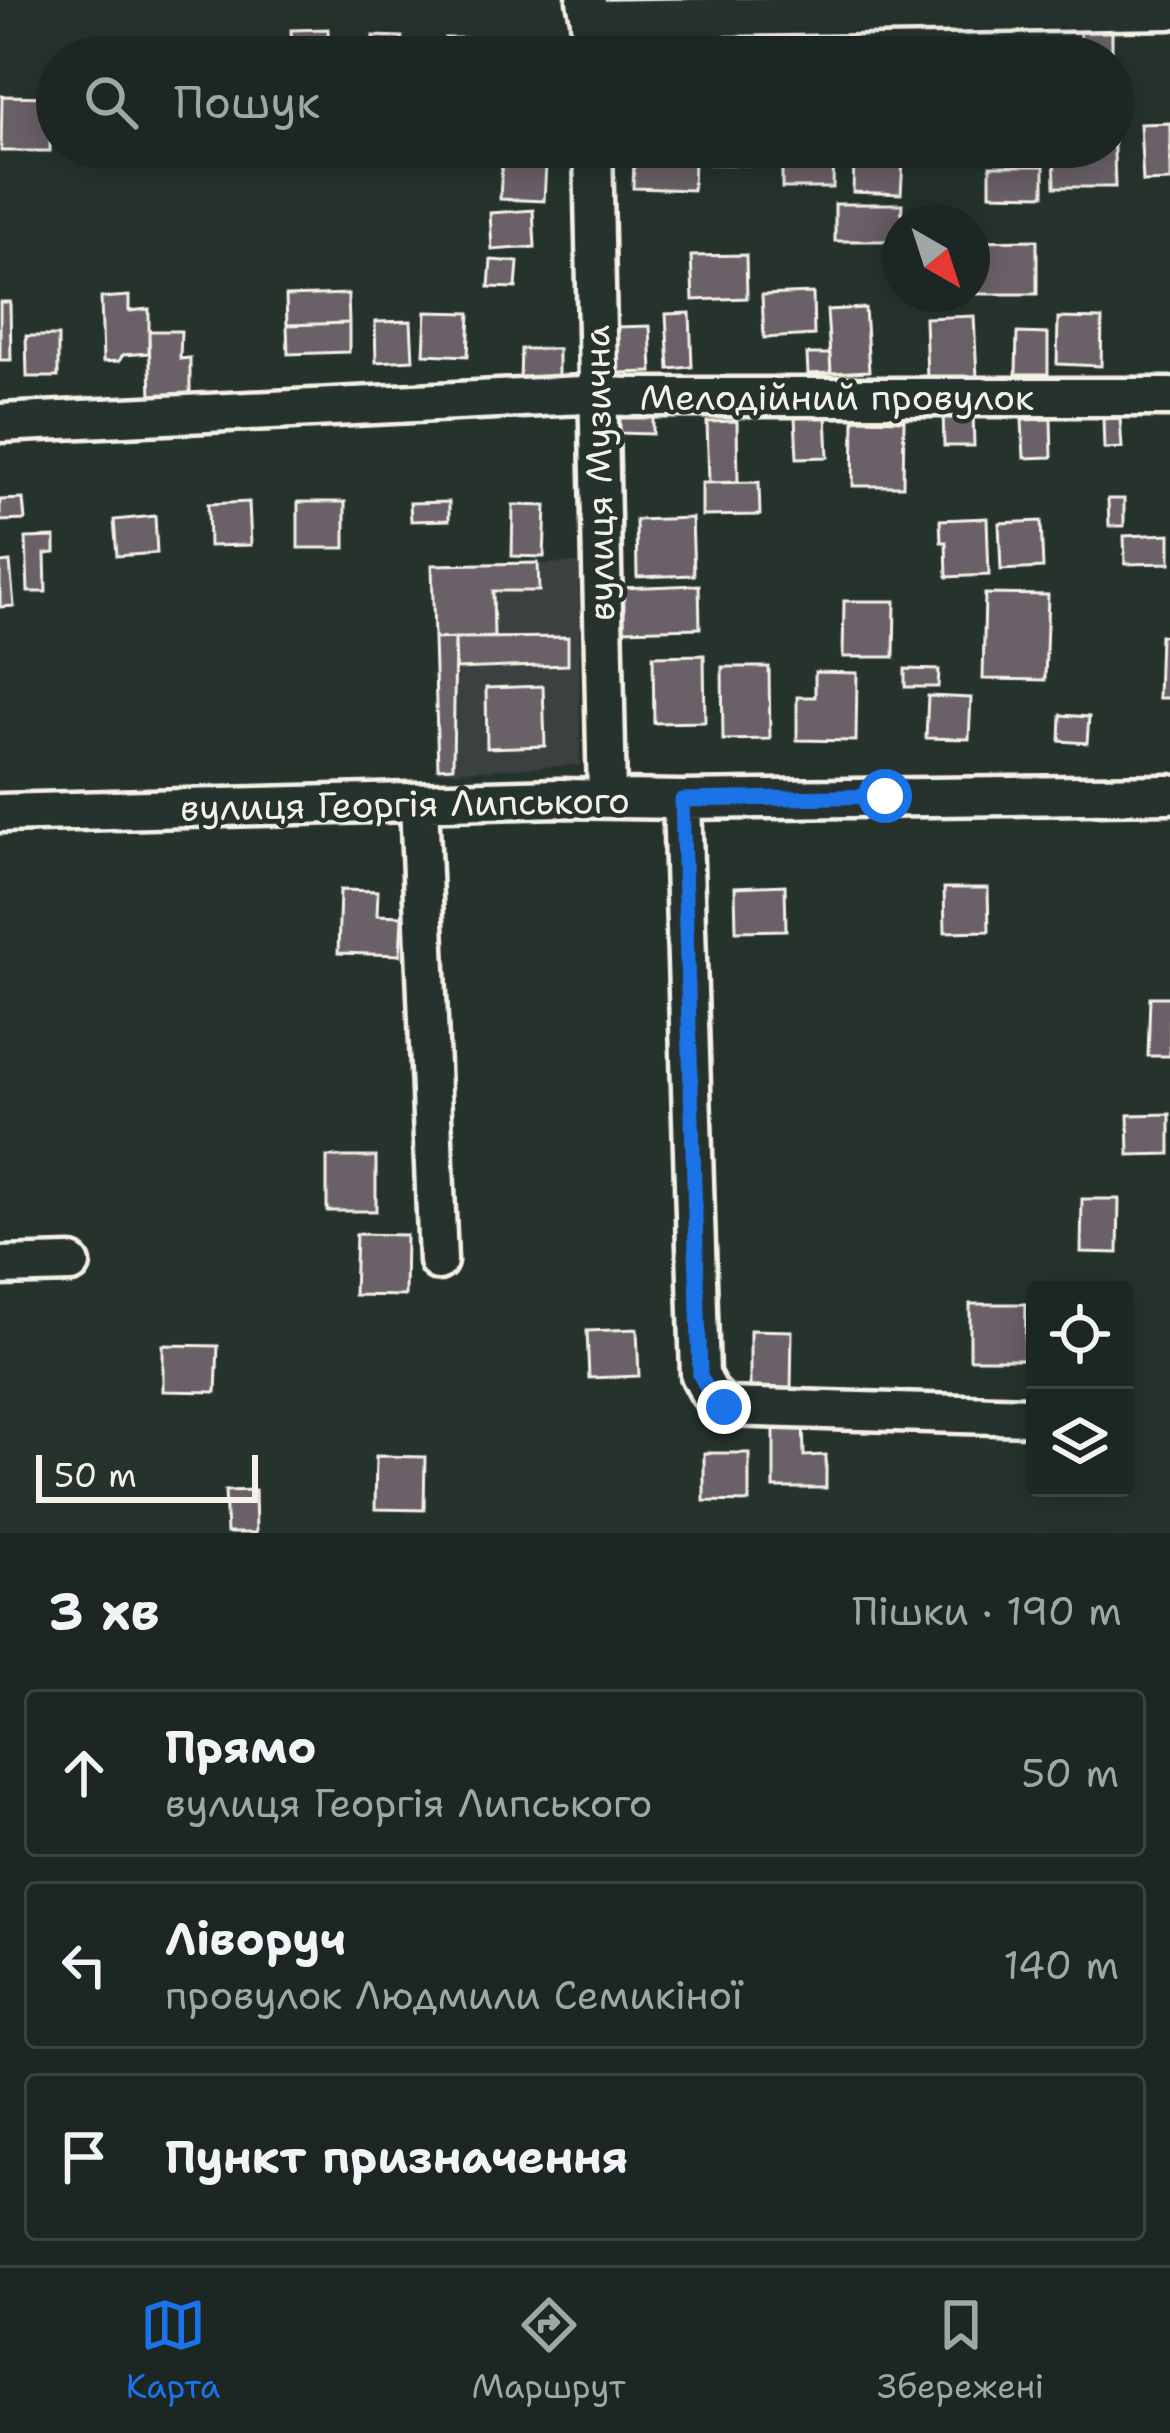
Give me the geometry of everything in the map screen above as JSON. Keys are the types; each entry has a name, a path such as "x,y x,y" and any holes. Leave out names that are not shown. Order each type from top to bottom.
{"street":[{"path":"588,9 1170,10"},
{"name":"вулиця Музична","path":"592,168 607,798"},
{"name":"Мелодійний провулок","path":"0,423 597,395 1170,397"},
{"name":"вулиця Георгія Липського","path":"0,813 607,798 1170,794"},
{"path":"682,800 700,1375 709,1392 724,1407 1026,1416"},
{"path":"419,802 437,1261"},
{"path":"0,1266 71,1264"}],"shaded area":[{"path":"579,563 580,765 438,772 432,565"}],"building":[{"path":"328,29 328,36 291,36 291,30"},
{"path":"1112,31 1112,36 1080,36 1080,32"},
{"path":"2,96 36,97 36,151 1,151"},
{"path":"1170,123 1170,181 1143,182 1140,124"},
{"path":"502,168 546,168 544,201 500,199"},
{"path":"634,168 694,168 693,190 633,188"},
{"path":"782,168 833,168 833,188 782,188"},
{"path":"854,168 903,168 901,194 853,192"},
{"path":"990,168 1044,168 1044,195 990,194"},
{"path":"1055,168 1114,168 1115,187 1055,187"},
{"path":"835,204 882,204 882,241 835,241"},
{"path":"533,210 535,247 492,250 490,213"},
{"path":"1037,240 1037,294 990,294 990,241"},
{"path":"746,255 747,298 693,300 691,256"},
{"path":"491,260 518,262 516,288 489,287"},
{"path":"813,293 814,335 764,338 762,295"},
{"path":"348,294 349,323 287,325 286,296"},
{"path":"129,296 129,311 149,309 149,353 103,362 101,298"},
{"path":"0,302 10,302 11,360 0,360"},
{"path":"865,308 869,371 831,373 827,310"},
{"path":"426,312 470,313 468,356 424,354"},
{"path":"690,313 692,367 669,369 666,314"},
{"path":"974,316 977,377 927,379 925,318"},
{"path":"1058,318 1102,319 1101,366 1057,364"},
{"path":"411,321 413,360 376,362 375,322"},
{"path":"349,323 349,352 288,354 287,325"},
{"path":"650,326 652,372 617,373 615,327"},
{"path":"149,331 181,331 180,359 190,358 190,397 151,400"},
{"path":"1017,333 1048,334 1048,374 1016,374"},
{"path":"26,336 58,336 58,377 27,377"},
{"path":"521,349 558,349 558,380 520,380"},
{"path":"807,354 830,354 831,373 808,374"},
{"path":"619,409 653,410 653,434 618,433"},
{"path":"973,410 974,446 944,446 943,411"},
{"path":"826,415 828,457 797,458 795,417"},
{"path":"1120,418 1122,448 1104,449 1103,419"},
{"path":"854,419 904,420 903,486 853,486"},
{"path":"1051,419 1052,457 1024,458 1022,420"},
{"path":"737,421 738,482 709,483 707,422"},
{"path":"759,482 760,515 702,516 702,483"},
{"path":"23,499 25,520 0,521 0,500"},
{"path":"1108,499 1124,499 1124,526 1109,526"},
{"path":"249,502 251,545 209,546 208,504"},
{"path":"298,502 345,502 345,548 298,548"},
{"path":"449,502 449,520 411,521 410,503"},
{"path":"513,505 546,506 544,557 512,556"},
{"path":"155,516 157,553 117,556 114,520"},
{"path":"692,518 694,575 637,577 636,520"},
{"path":"987,518 989,575 947,577 940,520"},
{"path":"1041,521 1043,568 1001,570 999,523"},
{"path":"1170,534 1170,563 1125,564 1124,536"},
{"path":"55,537 55,553 45,554 46,592 28,592 26,538"},
{"path":"10,562 14,606 0,607 0,563"},
{"path":"538,563 539,591 493,591 494,637 434,639 432,565"},
{"path":"699,585 700,628 621,630 620,588"},
{"path":"985,594 1048,595 1045,680 983,679"},
{"path":"844,601 895,601 894,657 843,657"},
{"path":"1160,635 1170,636 1170,698 1158,698"},
{"path":"568,637 568,665 456,669 455,638"},
{"path":"455,638 453,767 438,768 434,639"},
{"path":"704,655 705,722 654,723 653,656"},
{"path":"722,667 769,667 770,739 723,740"},
{"path":"905,669 939,670 938,687 905,687"},
{"path":"815,672 857,673 856,741 797,740 797,697 815,697"},
{"path":"543,686 545,746 487,748 486,688"},
{"path":"928,696 971,698 969,739 926,738"},
{"path":"1061,715 1089,717 1087,743 1060,741"},
{"path":"785,885 786,930 736,931 735,887"},
{"path":"944,888 988,888 989,931 945,932"},
{"path":"340,890 378,891 377,915 402,916 400,955 338,953"},
{"path":"1150,997 1170,997 1170,1056 1148,1056"},
{"path":"1170,1114 1170,1154 1129,1155 1128,1115"},
{"path":"327,1157 376,1157 376,1211 327,1211"},
{"path":"1082,1199 1119,1199 1118,1253 1081,1252"},
{"path":"356,1234 406,1235 405,1296 354,1295"},
{"path":"970,1304 1026,1304 1025,1359 970,1359"},
{"path":"637,1329 639,1376 589,1378 587,1331"},
{"path":"750,1330 792,1331 791,1390 750,1390"},
{"path":"163,1345 218,1346 216,1392 163,1391"},
{"path":"774,1420 803,1420 804,1456 826,1455 826,1488 774,1488"},
{"path":"704,1453 749,1453 749,1502 704,1501"},
{"path":"376,1456 425,1457 424,1510 375,1509"},
{"path":"255,1490 256,1533 227,1533 225,1491"}],"route":[{"path":"724,1407 700,1375 682,800 885,796"}]}
